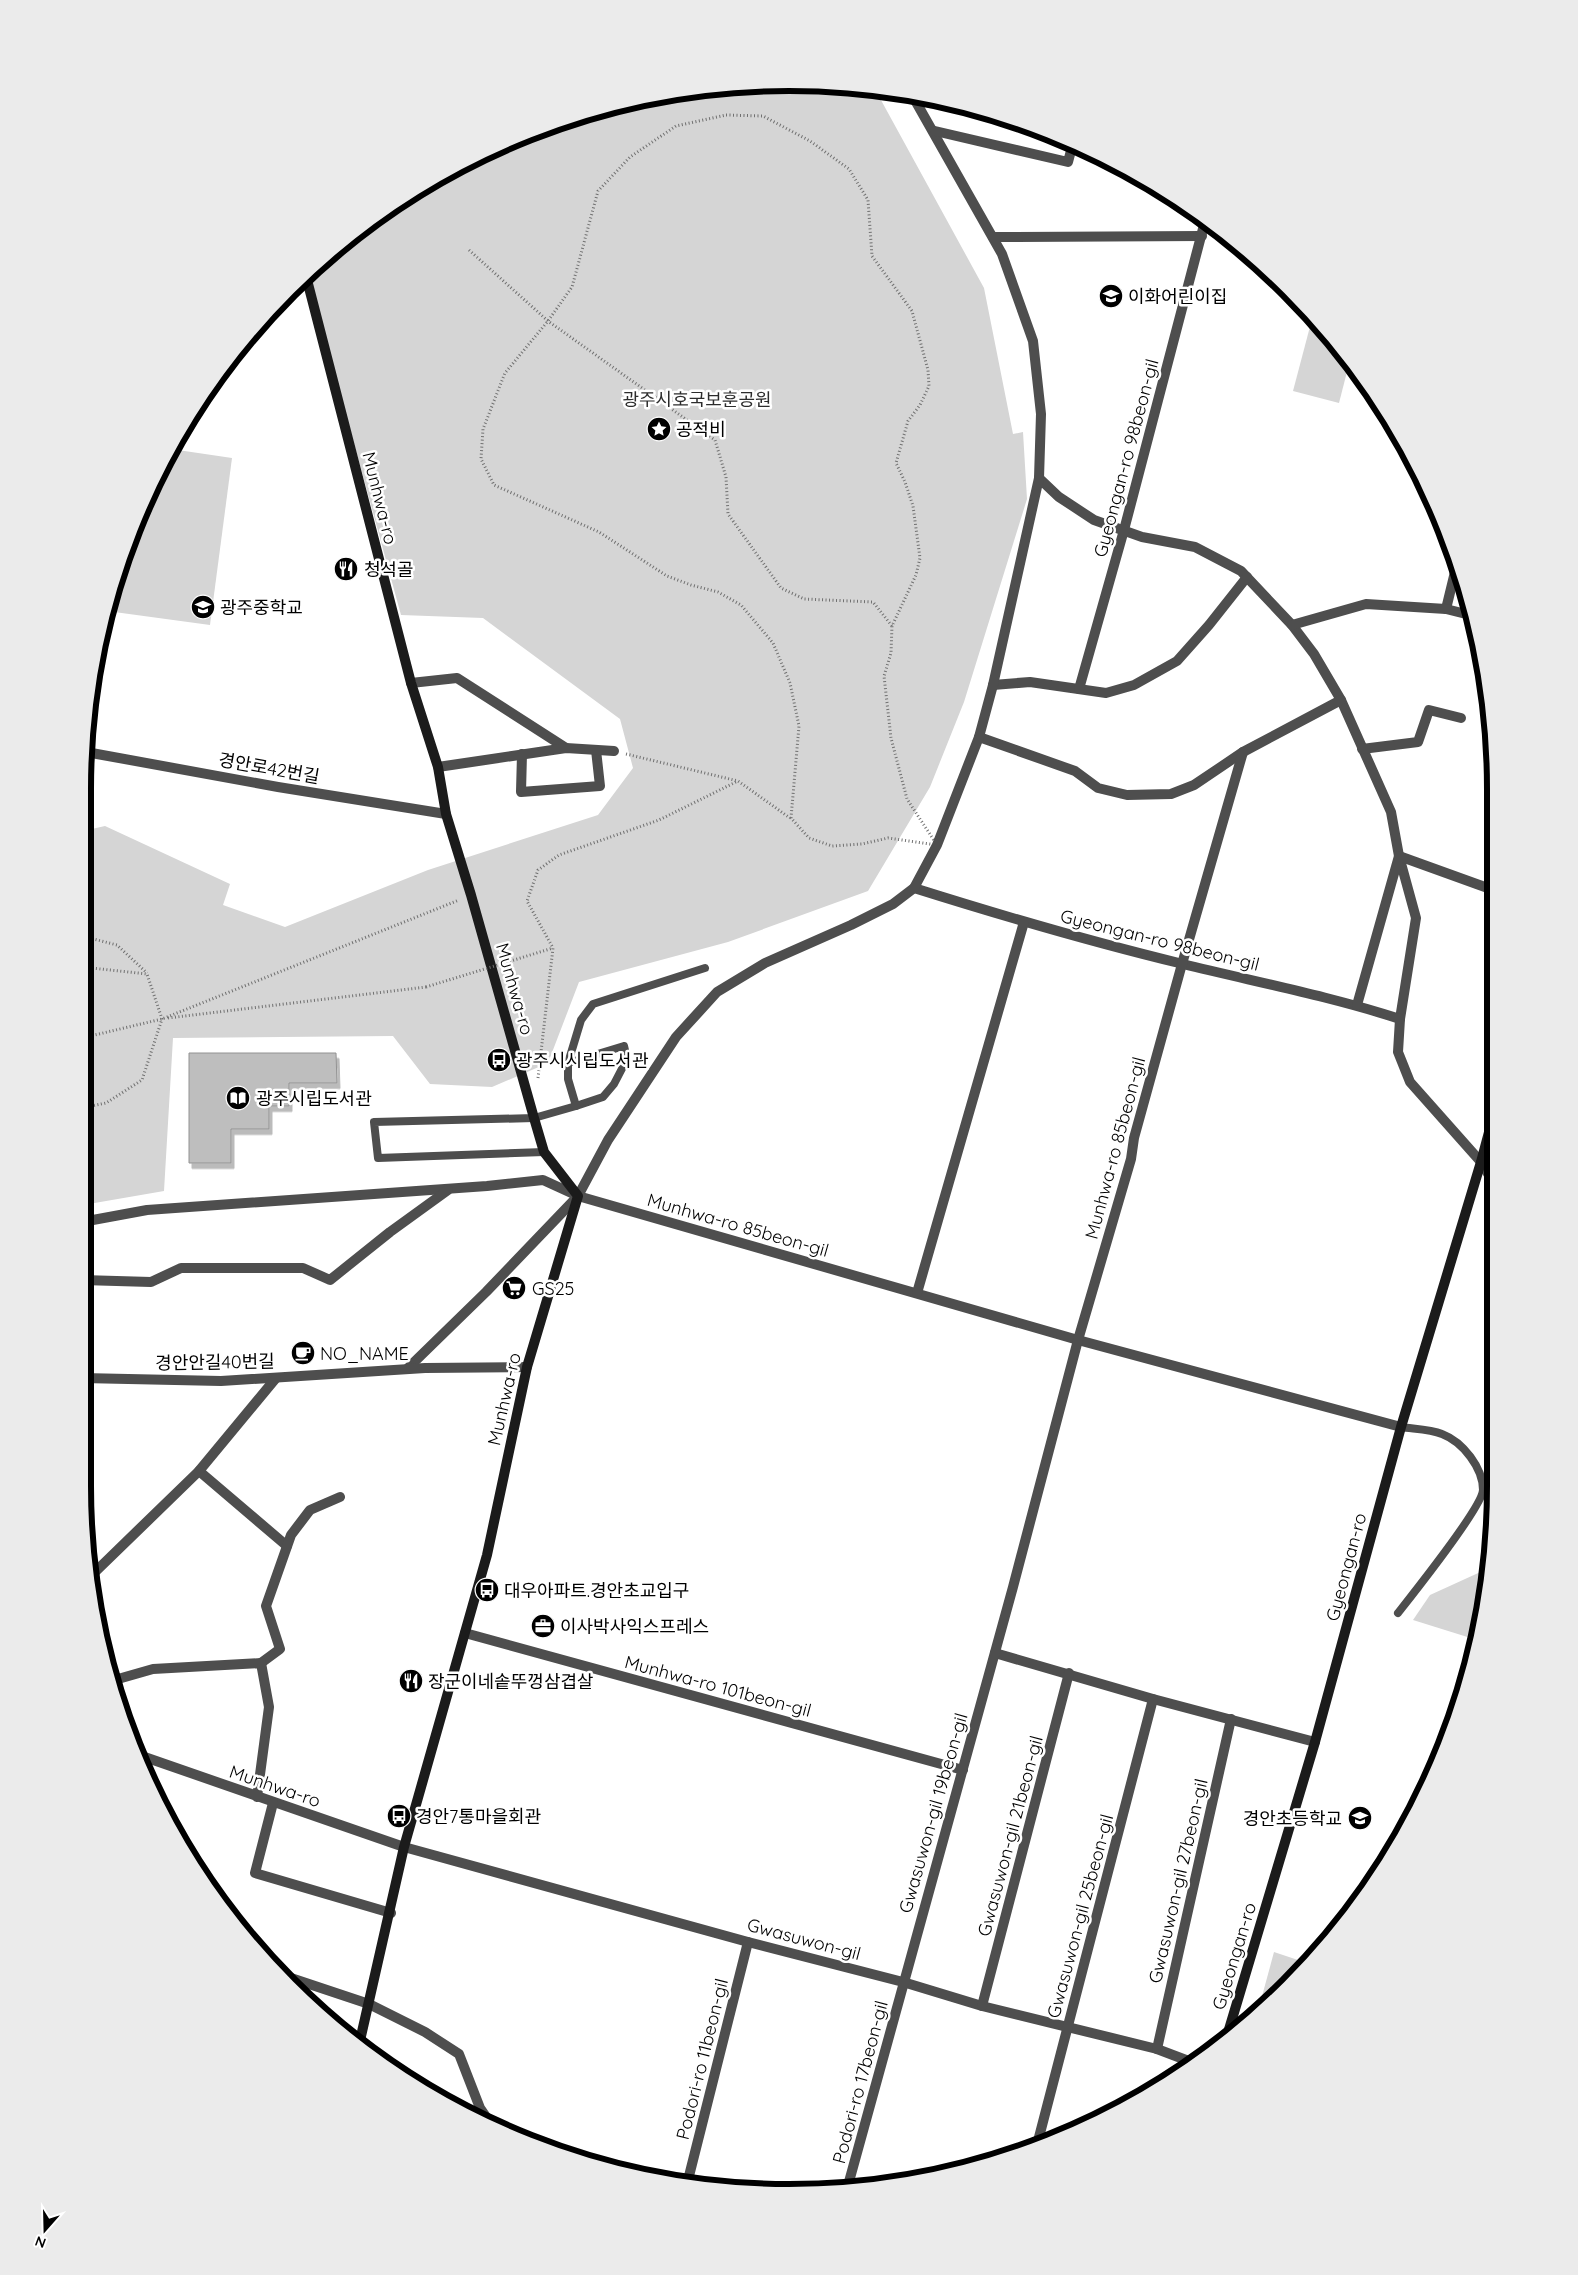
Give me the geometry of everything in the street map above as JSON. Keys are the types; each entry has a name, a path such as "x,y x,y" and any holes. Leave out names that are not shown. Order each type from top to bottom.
{"street":[{"path":"407,1370 486,1292 578,1196 608,1140 676,1037 717,992 765,963 893,904 914,888 937,845 979,737 993,685 1039,478 1041,414 1033,341 1002,254 935,131 917,104"},
{"path":"935,131 1068,162 1071,151"},
{"name":"Gyeongan-ro 98beon-gil","path":"1079,688 1124,530 1204,228"},
{"path":"992,238 1202,236"},
{"name":"Munhwa-ro","path":"308,284 411,682 438,767 446,814 544,1152 578,1196 526,1367 487,1555 404,1847 361,2037"},
{"path":"1039,478 1059,497 1094,520 1142,538 1195,547 1241,571 1292,625 1314,654 1341,700 1392,812 1399,856 1416,918 1400,1019 1398,1052 1410,1082 1481,1162 1487,1172"},
{"path":"993,685 1030,682 1106,692 1134,686 1177,661 1209,625 1247,577"},
{"path":"1446,609 1454,577"},
{"path":"1292,625 1366,604 1446,609 1464,614"},
{"path":"411,682 457,678 566,748"},
{"path":"979,737 1075,772 1098,788 1127,795 1171,794 1194,785 1243,752 1341,700"},
{"path":"1362,749 1418,742 1429,710 1461,718"},
{"path":"438,767 566,748 614,751"},
{"path":"522,754 521,792 600,786 596,750"},
{"name":"Munhwa-ro 85beon-gil","path":"1078,1340 1131,1159 1134,1138 1243,752"},
{"name":"경안로42번길","path":"93,753 278,787 446,814"},
{"path":"1399,856 1487,888"},
{"path":"1357,1005 1399,856"},
{"name":"Gyeongan-ro 98beon-gil","path":"914,888 1024,922 1182,964 1357,1005 1400,1019"},
{"path":"917,1293 1024,922"},
{"name":"Gyeongan-ro","path":"1230,2027 1315,1742 1401,1427 1487,1140"},
{"name":"Munhwa-ro 85beon-gil","path":"91,1220 147,1210 449,1189 543,1180 578,1196 1078,1340 1401,1427"},
{"path":"91,1280 151,1282 181,1268 303,1268 330,1280 390,1232 449,1189"},
{"name":"Gwasuwon-gil 19beon-gil","path":"903,1982 995,1653 1078,1340"},
{"name":"경안안길40번길","path":"91,1378 221,1381 407,1370 526,1367"},
{"path":"96,1571 199,1470 276,1378"},
{"path":"199,1470 288,1546"},
{"path":"119,1679 154,1669 261,1663 280,1649 266,1606 291,1535 310,1510 340,1497"},
{"name":"Munhwa-ro 101beon-gil","path":"465,1633 963,1770"},
{"path":"995,1653 1153,1699 1315,1742"},
{"path":"257,1797 269,1707 261,1663"},
{"name":"Gwasuwon-gil 21beon-gil","path":"982,2006 1069,1673"},
{"name":"Gwasuwon-gil 25beon-gil","path":"1039,2137 1153,1699"},
{"name":"Gwasuwon-gil 27beon-gil","path":"1157,2049 1231,1719"},
{"name":"Munhwa-ro","path":"146,1758 404,1847"},
{"path":"273,1802 255,1873 390,1913"},
{"name":"Gwasuwon-gil","path":"404,1847 748,1942 903,1982 982,2006 1157,2049 1186,2060"},
{"name":"Podori-ro 11beon-gil","path":"689,2176 748,1942"},
{"path":"297,1980 369,2004 425,2032 459,2054 484,2114"},
{"name":"Podori-ro 17beon-gil","path":"850,2181 903,1982"}],"lane":[{"path":"576,1106 568,1080 568,1064 581,1020 593,1004 705,968"},
{"path":"544,1152 378,1158 374,1122 534,1118 603,1097 614,1084 627,1059 624,1046 568,1064"},
{"path":"1398,1613 1473,1512 1483,1492 1479,1471 1464,1448 1443,1434 1401,1427"}],"path":[{"path":"790,818 799,726 790,683 773,643 741,605 718,592 691,586 667,576 599,532 494,484 481,459 483,429 505,373 548,321 572,287 598,191 630,157 676,126 726,115 763,116 810,141 849,169 868,200 872,256 912,311 928,370 929,386 920,405 908,421 896,463 906,482 913,506 920,558 916,575 892,626 891,653 884,676 891,738 907,799 937,845"},
{"path":"469,250 548,321 715,440 726,476 728,514 780,588 804,599 873,602 892,626"},
{"path":"614,751 738,781 790,818 809,838 832,846 862,844 888,838 937,845"},
{"path":"538,1080 553,948 527,901 538,870 558,855 659,820 738,781"},
{"path":"162,1019 471,895"},
{"path":"91,938 117,945 147,974 162,1019 142,1080 106,1103 91,1106"},
{"path":"91,1036 162,1019 426,987 553,948"},
{"path":"91,968 147,974"}],"green space":[{"name":"광주시호국보훈공원","path":"789,91 879,97 984,288 1013,434 1023,432 1027,499 964,702 930,787 868,891 728,942 579,982 548,1063 492,1087 430,1084 393,1036 173,1038 164,1191 91,1204 91,829 105,826 230,884 223,905 285,927 428,870 598,815 633,768 620,719 483,618 401,615 310,282 364,235 440,185 480,163 522,144 565,128 608,115 698,97"},
{"path":"1310,325 1347,370 1339,403 1293,391"},
{"path":"179,450 232,458 210,625 114,612 128,565 144,522 163,480"},
{"path":"1481,1572 1470,1638 1413,1620 1430,1595"},
{"path":"1274,1952 1300,1961 1282,1979 1261,1999"}],"building":[{"path":"189,1053 336,1053 337,1083 289,1083 289,1106 269,1106 269,1129 231,1129 231,1163 189,1163"}],"place":[{"name":"이화어린이집","path":"1111,296"},
{"name":"공적비","path":"659,429"},
{"name":"청석골","path":"346,569"},
{"name":"광주중학교","path":"203,607"},
{"name":"광주시시립도서관","path":"499,1060"},
{"name":"광주시립도서관","path":"238,1098"},
{"name":"GS25","path":"514,1288"},
{"name":"NO_NAME","path":"303,1353"},
{"name":"대우아파트.경안초교입구","path":"487,1590"},
{"name":"이사박사익스프레스","path":"543,1626"},
{"name":"장군이네솥뚜껑삼겹살","path":"411,1681"},
{"name":"경안7통마을회관","path":"399,1816"},
{"name":"경안초등학교","path":"1360,1818"}]}
